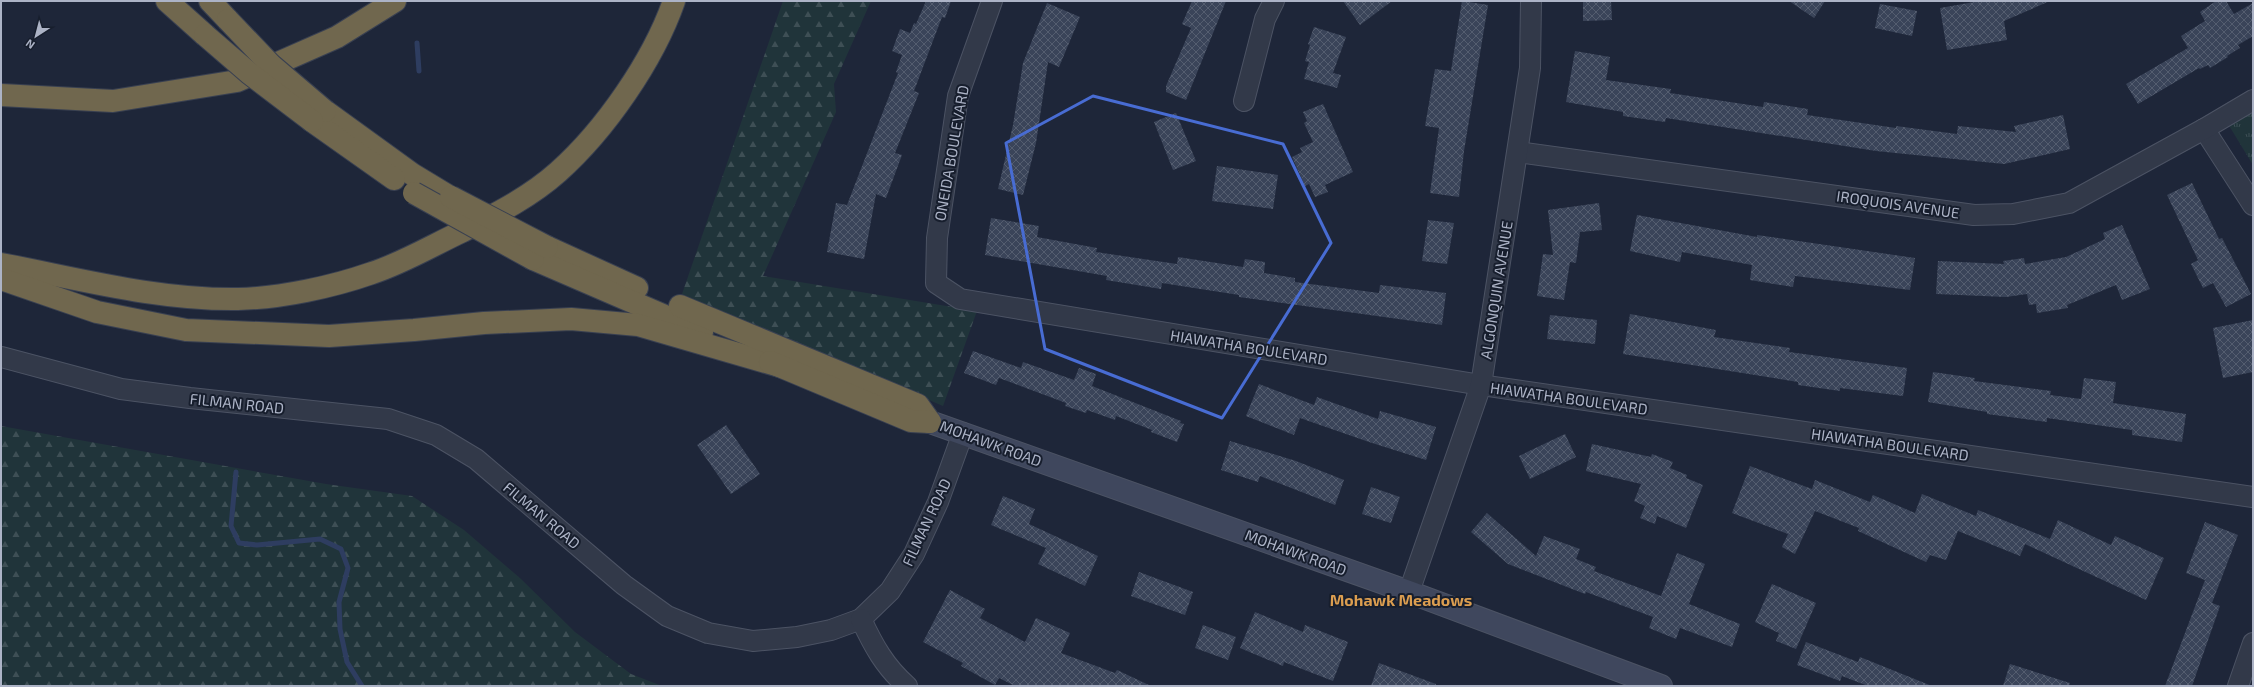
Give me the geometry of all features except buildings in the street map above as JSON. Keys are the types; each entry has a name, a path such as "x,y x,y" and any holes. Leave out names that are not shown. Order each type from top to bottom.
{"highway":[{"path":"167,1 249,73 540,253 654,295 918,405 930,422"},
{"path":"210,1 271,65 342,144 414,193 783,367 911,421 930,422"},
{"path":"1,95 113,101 237,81 337,37 395,1"},
{"path":"1,264 98,285 186,298 240,299 304,291 373,273 437,244 520,201 557,173 598,132 628,88 654,46 674,1"},
{"path":"1,279 97,312 186,330 328,336 484,323 571,319 638,325 783,367"}],"main road":[{"name":"MOHAWK ROAD","path":"930,422 1409,592 1661,686"}],"street":[{"name":"ONEIDA BOULEVARD","path":"937,238 958,96 992,1"},
{"path":"1244,100 1265,19 1274,1"},
{"name":"ALGONQUIN AVENUE","path":"1409,592 1481,385 1530,68 1531,1"},
{"name":"IROQUOIS AVENUE","path":"1518,152 1974,215 2014,214 2069,203 2204,130 2253,100"},
{"path":"2204,130 2253,205"},
{"name":"HIAWATHA BOULEVARD","path":"937,238 936,283 960,299 1481,385 2253,497"},
{"name":"FILMAN ROAD","path":"1,357 121,389 388,419 436,435 476,459 624,585 667,616 708,634 753,641 797,637 831,630 861,619 890,591 914,554 938,502 963,434"},
{"path":"861,619 875,650 896,677 907,686"},
{"path":"2238,686 2253,643"}],"highlighted area":[{"path":"1093,96 1283,144 1331,243 1222,418 1045,349 1006,143"}],"green space":[{"path":"783,1 871,1 834,84 836,112 763,276 977,311 943,406 682,294"},
{"path":"2253,109 2253,165 2228,124"},
{"path":"1,426 326,484 412,496 464,530 521,579 575,632 631,674 662,686 1,686"}],"waterway":[{"path":"417,43 419,71"},
{"path":"236,472 231,526 239,543 257,545 320,539 341,549 348,568 339,602 340,629 347,662 362,686"}],"district":[{"name":"Mohawk Meadows","path":"1401,599"}]}
